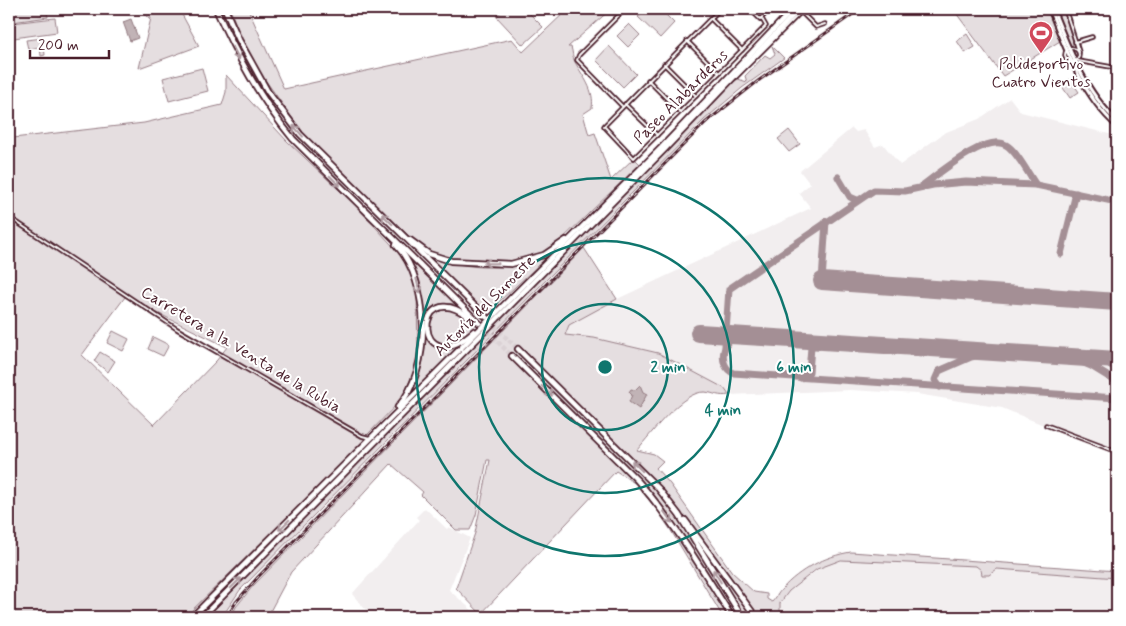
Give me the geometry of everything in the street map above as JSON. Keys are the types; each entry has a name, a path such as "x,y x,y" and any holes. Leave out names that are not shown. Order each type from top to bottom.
{"highway":[{"path":"216,9 247,74 274,116 293,139 479,324 461,311 445,306 436,309 430,315 427,331 437,344 454,346 464,340 521,288"},
{"path":"225,9 255,70 281,111 300,134 486,317"},
{"name":"Autovía del Suroeste","path":"190,617 362,448 569,238 661,148 791,9"},
{"name":"Autovía del Suroeste","path":"202,617 800,10"},
{"path":"372,218 406,257 414,272 420,291 421,307 422,353 418,372 403,402 378,431"},
{"path":"404,236 438,258 466,263 522,262 544,255 569,238"},
{"path":"518,349 642,471 679,515 689,524 756,617"},
{"path":"512,356 643,487 668,517 730,617"},
{"path":"679,515 742,617"}],"main road":[{"path":"1052,9 1075,62 1093,96 1117,126"},
{"path":"1075,62 1107,112 1117,122"}],"street":[{"path":"625,9 578,56 578,62 658,136"},
{"path":"624,105 720,9"},
{"path":"750,9 762,19 769,9 775,9"},
{"path":"804,9 800,10 816,27 825,24"},
{"path":"1074,9 1065,10 1080,57 1086,62"},
{"path":"710,18 742,50"},
{"name":"Paseo Alabarderos","path":"624,105 603,127 634,158 766,26 762,19"},
{"path":"1076,43 1092,37"},
{"path":"687,41 720,73"},
{"path":"1076,43 1076,48 1064,52 1064,58 1075,62 1086,62 1117,68"},
{"path":"1070,49 1079,53"},
{"path":"1075,62 1080,57"},
{"path":"1079,67 1082,62"},
{"path":"664,64 697,96"},
{"path":"648,80 680,113"},
{"name":"Carretera a la Venta de la Rubia","path":"9,216 177,329 362,436 371,438"},
{"path":"1046,425 1117,452"},
{"path":"362,436 362,448"}],"shaded area":[{"path":"10,9 46,9 48,17 12,22"},
{"path":"131,9 179,9 199,46 139,68 151,18"},
{"path":"230,9 248,9 284,89 512,39 523,52 568,9 611,9 568,47 571,47 574,60 585,78 592,95 592,108 583,114 589,135 595,133 611,180 634,158 640,164 559,242 539,255 513,261 468,261 448,259 431,253 410,237 303,133 256,67 244,45"},
{"path":"504,9 525,9 543,27 523,45 496,16"},
{"path":"647,9 660,9 674,23 660,38 638,17"},
{"path":"953,9 1047,9 1060,41 1003,76"},
{"path":"1055,9 1063,9 1073,42 1072,46 1070,46"},
{"path":"55,18 57,32 14,38 12,23"},
{"path":"131,19 138,38 130,41 123,22"},
{"path":"629,24 640,35 628,47 617,36"},
{"path":"967,34 975,47 965,53 957,41"},
{"path":"43,38 45,55 41,56 40,47 28,49 26,40"},
{"path":"609,46 636,74 623,87 596,60"},
{"path":"772,46 784,58 742,88 704,120 240,590 222,617 207,617 735,81 738,79 747,82 745,76 765,55 770,58 775,54"},
{"path":"202,68 208,91 169,101 163,78"},
{"path":"226,75 287,141 356,206 401,255 412,274 417,292 418,362 402,399 368,434 357,449 185,617 9,617 9,128 13,138 144,123 222,105 226,92","holes":["125,297 227,347 217,360 154,425 82,355"]},
{"path":"1070,79 1079,92 1070,98 1061,85"},
{"path":"1010,98 1021,112 1117,136 1117,455 1002,408 917,394 851,390 729,395 724,388 658,353 594,338 565,335 569,325 596,309 811,208 799,193 810,184 800,171 852,128 856,132 864,130 875,147 883,144 900,165 944,133 979,119"},
{"path":"789,130 800,144 789,152 778,139"},
{"path":"559,246 486,314 424,253 457,264 493,267 511,266 528,262"},
{"path":"584,248 617,299 569,325 565,335 594,338 658,353 724,388 729,395 705,392 687,398 668,414 637,450 654,454 663,461 656,468 670,484 732,572 754,592 767,594 767,599 772,602 789,582 804,570 822,560 851,552 1117,571 1117,578 997,569 989,575 982,575 981,570 976,566 841,560 817,569 789,591 780,603 780,617 723,617 657,510 636,484 616,471 481,614 456,588 475,533 490,460 487,460 476,515 470,530 456,530 421,495 423,492 391,464 291,572 267,617 231,617 236,607 253,586"},
{"path":"411,261 456,304 445,304 436,307 429,313 425,320 425,325 422,297"},
{"path":"448,307 461,313 475,326 460,340 446,345 434,339 429,328 434,314"},
{"path":"425,330 426,336 441,349 456,349 414,393 422,364"},
{"path":"113,331 129,339 123,351 107,343"},
{"path":"153,337 169,345 163,356 148,349"},
{"path":"100,352 115,361 108,372 94,361"},
{"path":"640,385 643,392 647,394 639,409 629,402 632,395 629,392 631,389 635,390"},
{"path":"425,508 447,529 449,527 470,538 449,590 474,612 474,615 471,617 372,617 352,594 419,520 416,517"},
{"path":"851,559 977,566 982,575 989,575 997,569 1117,578 1117,617 780,617 780,603 789,591 826,564"}],"taxiway":[{"path":"922,186 963,156 987,145 998,143 1006,145 1014,152 1036,185"},
{"path":"838,177 850,197 857,200"},
{"path":"725,346 729,289 874,190 905,191 933,185 966,182 1036,185 1117,202"},
{"path":"1061,254 1076,193"},
{"path":"822,281 826,221"},
{"path":"739,336 733,338 725,347 723,359 728,369 733,373 1117,398"},
{"path":"801,378 809,372 811,347 821,341"},
{"path":"940,387 935,380 939,371 971,357 994,352"},
{"path":"1069,357 1091,366 1117,382"}],"runway":[{"path":"822,281 1117,302"},
{"path":"699,333 1117,360"}],"tunnel":[{"path":"490,322 518,349"},
{"path":"484,328 512,356"}],"railway":[{"path":"227,617 236,602 258,577 705,123 758,81 860,9"}],"place":[{"name":"Polideportivo Cuatro Vientos","path":"1041,54"}]}
